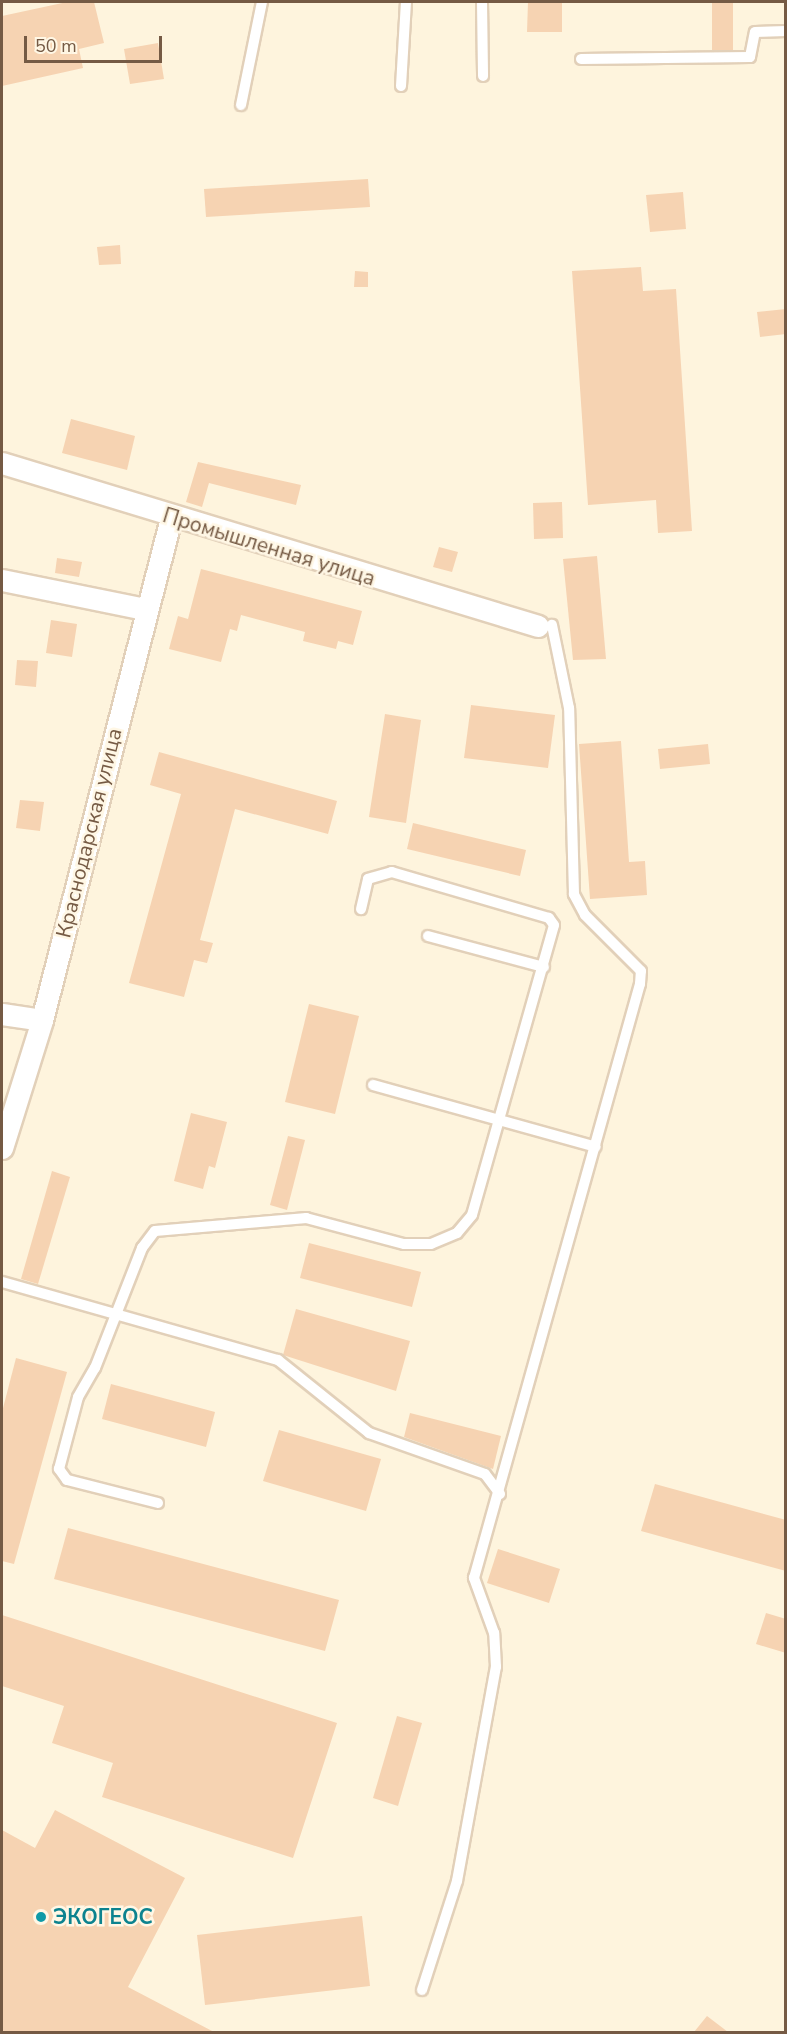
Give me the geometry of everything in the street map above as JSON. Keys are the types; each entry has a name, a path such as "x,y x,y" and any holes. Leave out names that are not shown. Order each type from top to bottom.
{"street":[{"name":"Промышленная улица","path":"2,463 171,518 545,626"},
{"name":"Краснодарская улица","path":"2,1148 42,1020 144,609 171,518"},
{"path":"2,580 144,609"},
{"path":"2,1014 42,1020"}],"lane":[{"path":"241,105 262,2"},
{"path":"401,86 406,2"},
{"path":"482,2 483,76"},
{"path":"581,59 750,57 755,32 786,31"},
{"path":"422,1990 457,1881 496,1667 494,1633 474,1578 500,1494 596,1146 640,971 585,915 574,894 569,708 545,626"},
{"path":"158,1503 67,1480 59,1469 78,1397 116,1314 142,1248 155,1231 306,1218 404,1244 431,1244 457,1233 472,1215 544,967 554,925 549,918 392,872 368,879 361,909"},
{"path":"428,936 544,967"},
{"path":"373,1085 596,1146"},
{"path":"2,1282 278,1360 369,1433 486,1474 500,1494"}],"building":[{"path":"67,2 94,2 104,43 79,49 83,68 2,86 2,16"},
{"path":"528,2 562,2 562,32 527,32"},
{"path":"712,2 733,2 733,50 712,50"},
{"path":"158,43 164,79 130,84 124,49"},
{"path":"368,179 370,207 206,217 204,189"},
{"path":"683,192 686,229 650,232 646,195"},
{"path":"120,245 121,264 99,265 97,247"},
{"path":"641,267 643,291 676,289 692,531 658,533 656,500 588,505 572,271"},
{"path":"355,271 368,272 368,287 354,287"},
{"path":"786,309 786,334 760,337 757,312"},
{"path":"71,419 135,436 127,470 62,453"},
{"path":"198,462 301,485 296,505 209,483 202,507 186,502"},
{"path":"562,502 563,538 534,539 533,503"},
{"path":"439,547 458,552 452,572 433,567"},
{"path":"597,556 606,659 573,660 563,559"},
{"path":"57,558 82,562 79,577 55,573"},
{"path":"201,569 362,611 353,645 338,641 336,649 303,641 305,632 241,615 237,631 230,629 221,662 169,649 178,616 188,619"},
{"path":"51,620 77,624 72,657 46,653"},
{"path":"17,660 38,661 36,687 15,685"},
{"path":"471,705 555,715 548,768 464,758"},
{"path":"385,714 421,720 406,823 369,817"},
{"path":"621,741 629,862 645,861 647,895 590,899 579,744"},
{"path":"708,744 710,764 660,769 658,749"},
{"path":"159,752 337,801 328,834 235,809 200,940 213,943 207,963 194,960 184,997 129,983 181,794 150,785"},
{"path":"20,800 44,802 40,831 16,828"},
{"path":"413,823 526,850 520,876 407,849"},
{"path":"309,1004 359,1016 335,1114 285,1102"},
{"path":"191,1113 227,1122 215,1168 209,1166 203,1189 174,1181"},
{"path":"288,1136 305,1140 287,1210 270,1205"},
{"path":"52,1171 70,1177 38,1284 21,1279"},
{"path":"309,1243 421,1272 412,1307 300,1278"},
{"path":"296,1309 410,1341 396,1391 283,1355"},
{"path":"16,1358 67,1372 14,1564 2,1561 2,1412"},
{"path":"111,1384 215,1412 206,1447 102,1419"},
{"path":"410,1413 501,1436 493,1469 404,1437"},
{"path":"279,1430 381,1459 366,1511 263,1481"},
{"path":"655,1484 786,1520 786,1571 641,1531"},
{"path":"68,1528 339,1600 325,1651 54,1579"},
{"path":"498,1549 560,1569 549,1603 487,1583"},
{"path":"766,1613 786,1619 786,1653 756,1644"},
{"path":"2,1615 337,1723 293,1858 102,1797 113,1763 52,1743 64,1706 2,1686"},
{"path":"397,1716 422,1723 398,1806 373,1798"},
{"name":"ЭКОГЕОС","path":"55,1810 185,1878 128,1987 214,2032 2,2032 2,1830 35,1848"},
{"path":"362,1916 370,1986 205,2005 197,1935"},
{"path":"707,2016 728,2032 694,2032"}],"place":[{"name":"ЭКОГЕОС","path":"41,1917"}]}
